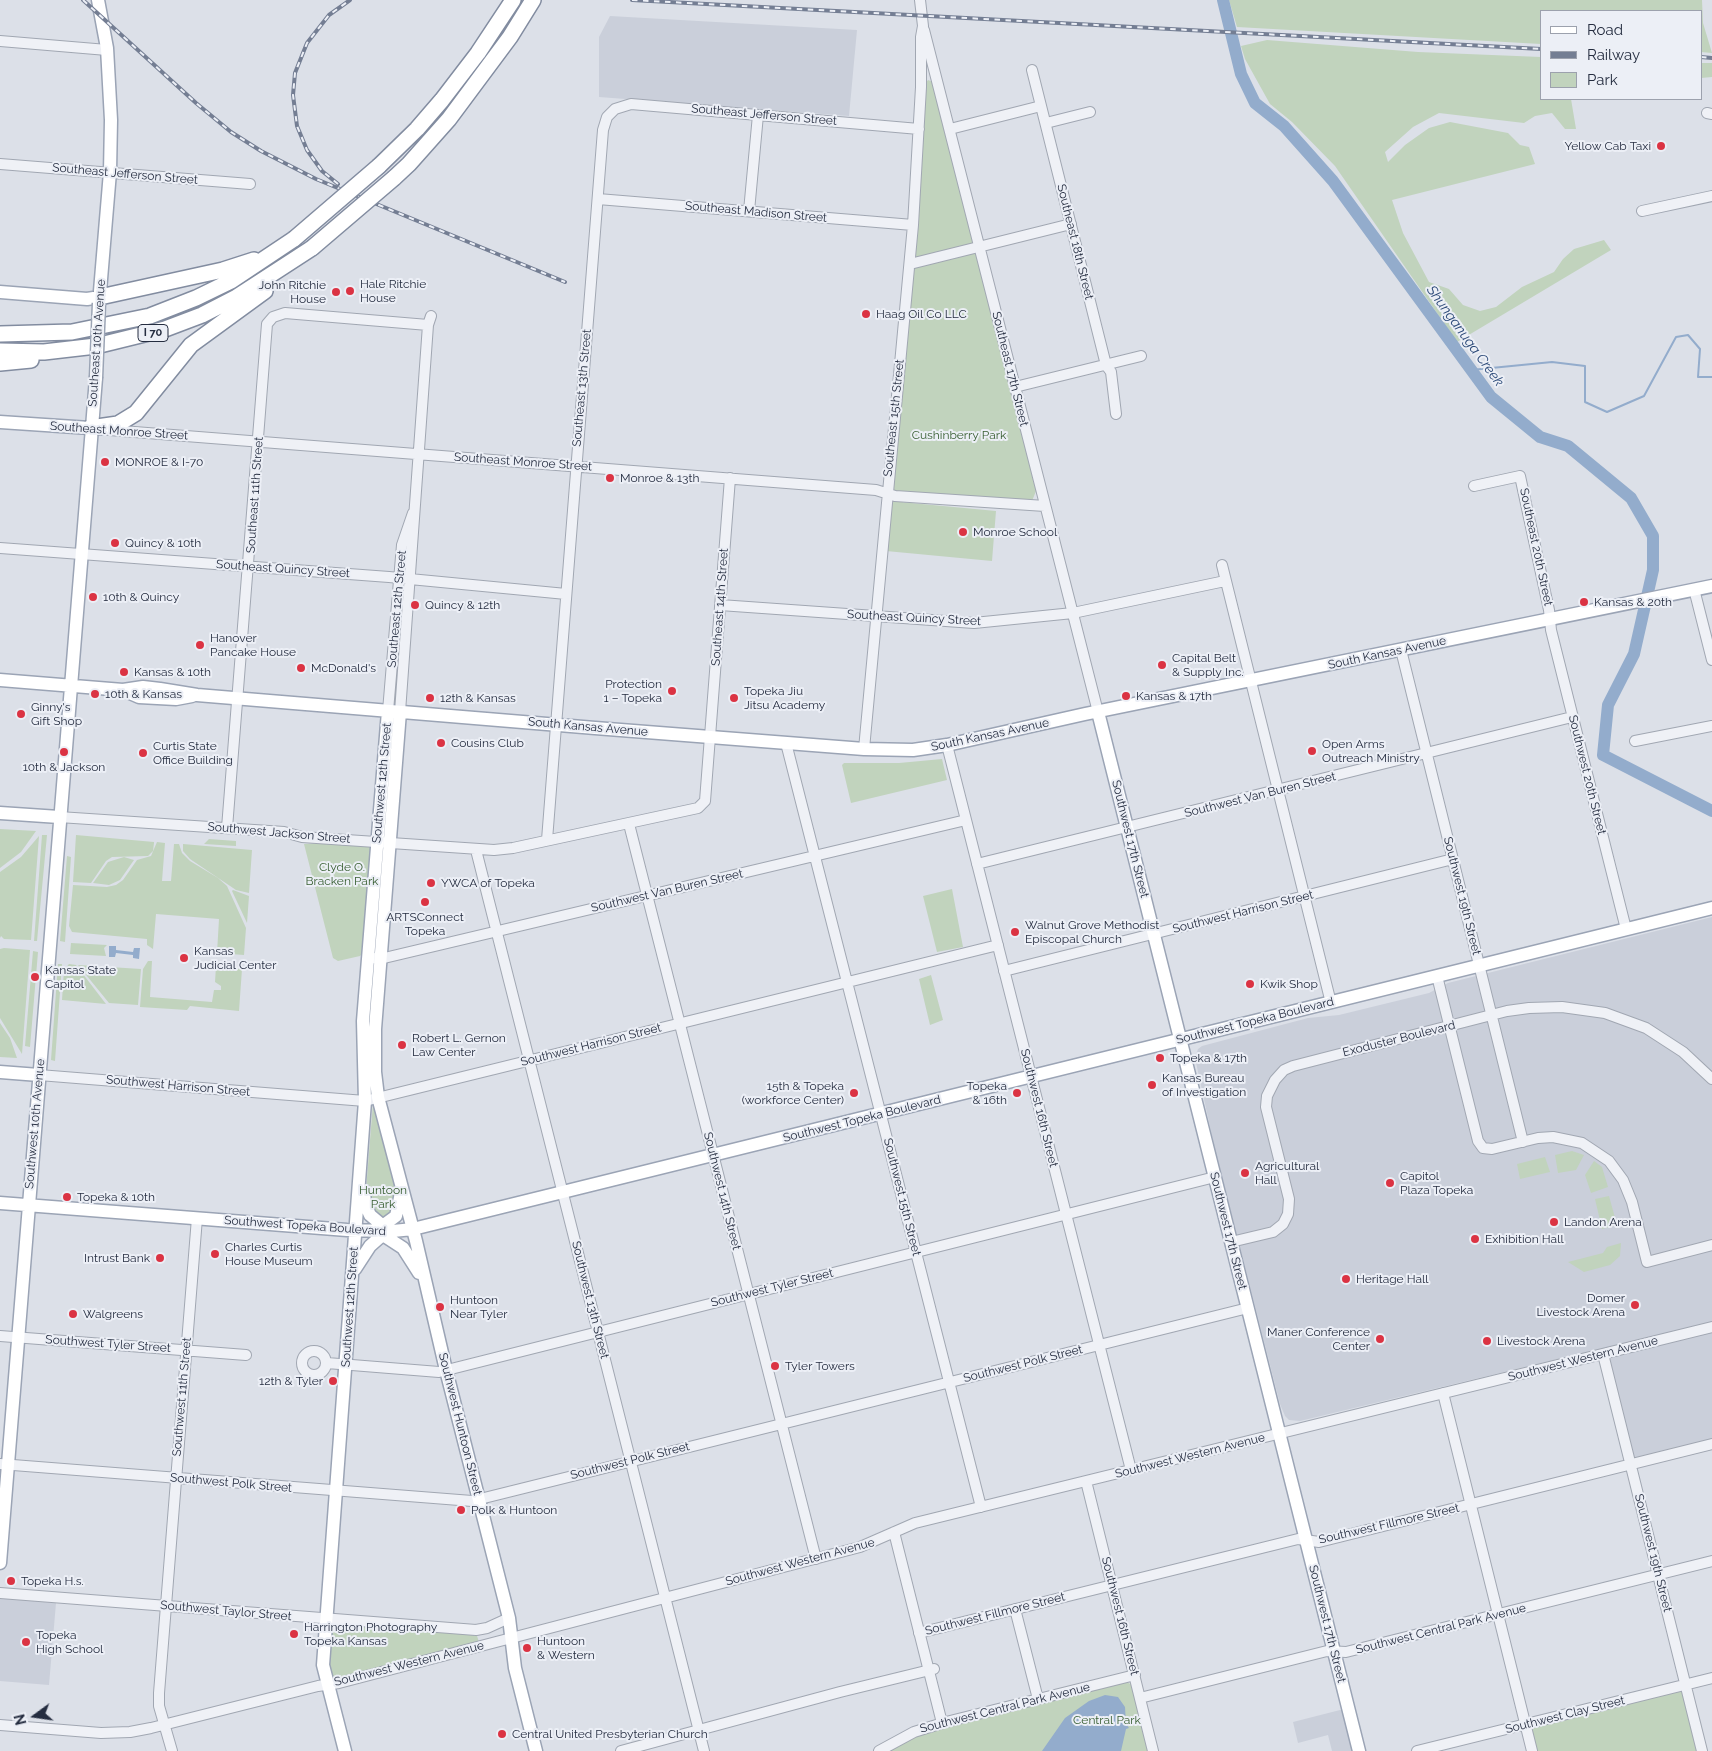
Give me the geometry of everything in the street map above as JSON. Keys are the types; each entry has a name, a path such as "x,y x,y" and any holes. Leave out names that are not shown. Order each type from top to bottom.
{"highway":[{"name":"I 70","path":"0,334 72,332 122,323 169,310 214,290 266,259 294,239 379,166 417,129 478,53 512,0"},
{"name":"I 70","path":"0,351 44,352 132,339 190,320 253,289 312,248 409,164 449,119 533,0"},
{"path":"100,300 266,259"},
{"path":"90,428 118,424 136,413 191,346 281,280 290,263"},
{"path":"0,324 24,329 72,332"},
{"path":"0,363 45,358 74,349"}],"main road":[{"name":"Southeast 10th Avenue","path":"70,686 90,428 96,378 110,172 111,120 107,50 98,0"},
{"path":"0,292 100,300"},
{"name":"Southeast Monroe Street","path":"0,422 90,428"},
{"name":"South Kansas Avenue","path":"0,680 123,690 142,687 176,690 196,695 864,749 913,750 947,745 1694,588 1712,586"},
{"name":"Southwest 10th Avenue","path":"0,1563 4,1465 18,1337 70,686"},
{"name":"Southwest 12th Street","path":"378,1097 374,1058 374,958 394,711"},
{"name":"Southwest 17th Street","path":"1098,712 1359,1751"},
{"name":"Southwest Jackson Street","path":"0,813 59,817"},
{"name":"Southwest Topeka Boulevard","path":"0,1203 356,1230 413,1230 1712,908"},
{"name":"Southwest 12th Street","path":"345,1751 323,1665 365,1101 363,1021 374,958"},
{"name":"Southwest Harrison Street","path":"0,1072 39,1075"},
{"name":"Southwest Huntoon Street","path":"378,1097 413,1230 446,1370 509,1618 515,1668 536,1751"},
{"path":"365,1101 364,1198 370,1215 407,1254 425,1283"},
{"path":"352,1274 365,1252 384,1231 399,1209 401,1184"}],"street":[{"name":"Southeast 15th Street","path":"864,749 886,493 913,225 921,87 920,37 923,26 920,0"},
{"name":"Southeast 17th Street","path":"923,26 1098,712"},
{"path":"0,41 107,50"},
{"name":"Southeast 18th Street","path":"1032,70 1106,365 1110,372 1116,414"},
{"path":"921,87 924,79 935,71"},
{"name":"Southeast Jefferson Street","path":"610,112 621,106 632,104 919,129"},
{"path":"950,129 1041,106"},
{"name":"Southeast 13th Street","path":"555,724 603,130 610,112"},
{"path":"1046,123 1090,112"},
{"path":"749,212 758,114"},
{"name":"Southeast Jefferson Street","path":"0,164 250,184"},
{"path":"1642,211 1712,196"},
{"name":"Southeast Madison Street","path":"598,200 913,225"},
{"path":"910,264 1071,224"},
{"name":"Southeast 11th Street","path":"238,698 269,322 279,314 285,313 429,321"},
{"name":"Southeast 12th Street","path":"394,711 411,580 414,510 429,321"},
{"path":"1014,388 1141,356"},
{"name":"Southeast Monroe Street","path":"90,428 730,478 876,490 895,496 1045,506"},
{"name":"Southeast 20th Street","path":"1474,486 1520,476 1550,619"},
{"name":"Southeast 14th Street","path":"710,736 730,478"},
{"name":"Southeast 12th Street","path":"394,711 398,578 402,545 414,510"},
{"name":"Southeast Quincy Street","path":"0,548 398,578 566,594"},
{"path":"1222,565 1331,1002"},
{"name":"Southeast Quincy Street","path":"720,606 974,623 1073,613 1225,581"},
{"path":"1694,588 1712,660"},
{"name":"Southwest 20th Street","path":"1550,619 1572,717 1626,930"},
{"name":"Southwest 19th Street","path":"1402,650 1523,1142"},
{"path":"227,828 238,698"},
{"name":"Southwest Van Buren Street","path":"977,864 1572,717"},
{"path":"547,840 555,724"},
{"path":"1635,741 1712,726"},
{"name":"Southwest Jackson Street","path":"59,817 284,832 302,837 476,850 513,848 691,810 703,804 710,736"},
{"name":"Southwest 15th Street","path":"786,742 982,1507"},
{"name":"Southwest 16th Street","path":"947,745 1131,1470"},
{"name":"Southwest Van Buren Street","path":"374,958 496,932 966,820"},
{"name":"Southwest 14th Street","path":"629,824 816,1559"},
{"name":"Southwest 13th Street","path":"476,850 704,1751"},
{"name":"Southwest Harrison Street","path":"1004,971 1453,859"},
{"name":"Southwest Harrison Street","path":"39,1075 365,1101 998,945"},
{"path":"1437,976 1451,1026 1478,1141 1487,1149 1553,1137 1572,1140 1592,1148 1609,1161 1628,1190 1646,1262 1712,1245"},
{"name":"Exoduster Boulevard","path":"1231,1242 1272,1232 1283,1224 1288,1214 1289,1199 1266,1107 1270,1088 1279,1074 1303,1062 1518,1009 1551,1006 1584,1009 1616,1016 1665,1039 1692,1059 1712,1079"},
{"name":"Southwest Tyler Street","path":"327,1363 439,1372 1215,1177"},
{"name":"Southwest 11th Street","path":"172,1751 158,1693 197,1218"},
{"name":"Southwest Polk Street","path":"4,1465 453,1500 478,1499 1248,1308"},
{"name":"Southwest Western Avenue","path":"0,1725 120,1734 328,1684 334,1685 860,1547 915,1523 1712,1328"},
{"name":"Southwest Tyler Street","path":"0,1336 246,1355"},
{"name":"Southwest 19th Street","path":"1603,1354 1702,1751"},
{"path":"1443,1393 1532,1751"},
{"name":"Southwest Fillmore Street","path":"920,1632 1298,1539 1318,1542 1712,1444"},
{"name":"Southwest 16th Street","path":"1086,1481 1153,1751"},
{"path":"894,1532 932,1670 942,1723"},
{"name":"Southwest Central Park Avenue","path":"1140,1698 1327,1651 1346,1652 1712,1561"},
{"name":"Southwest Taylor Street","path":"0,1592 327,1620 476,1630 487,1628 509,1618"},
{"path":"1015,1609 1038,1699"},
{"path":"621,1751 698,1729 932,1670"},
{"name":"Southwest Central Park Avenue","path":"879,1751 914,1732 942,1723 1135,1675"},
{"name":"Southwest Clay Street","path":"1417,1751 1712,1678"}],"shaded area":[{"path":"610,16 857,30 849,116 599,97 599,37"},
{"path":"1712,917 1712,1322 1300,1421 1289,1420 1285,1416 1280,1404 1214,1145 1195,1058 1198,1049 1202,1046 1308,1018 1339,1015 1429,993 1448,983"},
{"path":"1712,1331 1712,1441 1633,1459 1609,1358 1613,1355"},
{"name":"Topeka High School","path":"0,1598 56,1603 49,1685 0,1681"},
{"path":"1344,1709 1355,1751 1332,1751 1328,1735 1298,1743 1293,1722"}],"green space":[{"path":"1229,0 1702,0 1703,23 1712,53 1702,52 1702,10 1540,10 1540,44 1237,27"},
{"path":"1267,40 1418,52 1540,57 1540,100 1571,100 1576,129 1565,129 1552,113 1535,116 1524,123 1439,113 1413,127 1385,152 1388,162 1405,145 1429,128 1450,122 1508,133 1520,145 1529,147 1535,164 1392,200 1403,233 1429,282 1449,289 1463,305 1480,311 1496,307 1522,287 1554,272 1563,259 1574,249 1604,240 1611,250 1457,342 1335,166 1292,122 1270,104 1245,59 1241,46"},
{"path":"1702,63 1712,63 1712,77 1702,78"},
{"name":"Cushinberry Park","path":"928,80 933,82 1036,491 1032,501 893,491 891,488 914,268 925,84"},
{"path":"890,501 996,511 992,561 886,551"},
{"path":"942,759 947,780 851,803 842,765 844,763 899,763"},
{"path":"0,829 36,831 21,852 0,868"},
{"path":"42,835 47,835 37,941 34,941"},
{"path":"76,835 154,842 153,851 148,856 112,857 106,861 91,883 73,882"},
{"path":"39,836 31,940 4,939 1,936 0,938 0,872 21,857"},
{"path":"209,839 236,841 236,846 204,844"},
{"path":"157,842 165,843 162,881 171,881 174,844 179,844 182,853 190,861 218,878 227,886 246,928 244,955 217,953 219,919 156,914 153,949 147,945 147,939 72,932 69,926 73,885 107,887 116,885 123,880 137,860 151,856"},
{"name":"Clyde O. Bracken Park","path":"322,843 371,846 364,952 360,956 338,961 333,958 304,844"},
{"path":"183,844 252,850 249,893 236,890 190,859 183,851"},
{"path":"67,856 71,857 65,942 60,941"},
{"path":"124,857 134,860 120,880 109,885 93,883 108,862"},
{"path":"952,889 963,947 937,952 923,896"},
{"path":"232,891 249,896 247,923"},
{"path":"71,943 107,945 104,948 106,956 70,954"},
{"path":"0,949 30,950 22,1054 0,1018"},
{"path":"33,951 38,952 30,1047 25,1046"},
{"path":"148,961 152,961 150,997 212,1002 214,990 221,990 221,986 215,982 216,966 242,969 239,1011 190,1006 187,1010 140,1007 143,969"},
{"path":"58,964 62,964 55,1061 51,1060"},
{"path":"69,964 76,965 106,1004 62,1000 64,970"},
{"path":"78,965 141,969 138,1005 109,1003"},
{"path":"931,975 943,1020 930,1025 919,979"},
{"path":"0,1023 10,1038 17,1058 0,1057"},
{"name":"Huntoon Park","path":"373,1103 397,1190 398,1200 384,1222 369,1205 366,1190"},
{"path":"1572,1151 1584,1155 1576,1170 1558,1173 1555,1155"},
{"path":"1545,1157 1550,1172 1520,1179 1517,1164"},
{"path":"1594,1161 1602,1167 1608,1187 1591,1193 1585,1175"},
{"path":"1609,1196 1617,1225 1602,1229 1595,1199"},
{"path":"1621,1243 1620,1256 1610,1265 1584,1272 1568,1262 1603,1253 1607,1247"},
{"path":"332,1623 470,1634 477,1636 479,1642 335,1679 331,1675 329,1659"},
{"name":"Central Park","path":"1127,1682 1132,1685 1148,1751 884,1751 898,1742 943,1728"},
{"path":"1682,1692 1698,1751 1536,1751 1531,1731 1534,1728"}],"water":[{"path":"109,946 116,946 116,950 133,952 134,948 140,948 139,959 133,958 133,955 116,953 115,957 109,957"},
{"path":"1105,1695 1118,1697 1125,1707 1126,1724 1129,1728 1126,1729 1121,1751 1042,1751 1065,1718 1089,1701"}],"waterway":[{"name":"Shunganuga Creek","path":"1223,0 1241,74 1255,103 1284,126 1333,181 1491,397 1540,437 1568,446 1631,498 1653,536 1653,570 1634,654 1608,705 1603,755 1712,811"},
{"path":"1471,370 1552,362 1585,366 1585,402 1607,412 1644,396 1676,337 1688,335 1700,349 1698,377 1712,377"}],"railway":[{"path":"83,0 196,103 231,132 261,151 316,179 565,282"},
{"path":"338,184 322,171 307,150 297,126 293,95 295,73 307,43 329,15 350,0"},
{"path":"632,0 1540,49"},
{"path":"1702,57 1712,58"}],"place":[{"name":"Yellow Cab Taxi","path":"1661,146"},
{"name":"Hale Ritchie House","path":"350,291"},
{"name":"John Ritchie House","path":"336,292"},
{"name":"Haag Oil Co LLC","path":"866,314"},
{"name":"MONROE & I-70","path":"105,462"},
{"name":"Monroe & 13th","path":"610,478"},
{"name":"Monroe School","path":"963,532"},
{"name":"Quincy & 10th","path":"115,543"},
{"name":"10th & Quincy","path":"93,597"},
{"name":"Kansas & 20th","path":"1584,602"},
{"name":"Quincy & 12th","path":"415,605"},
{"name":"Hanover Pancake House","path":"200,645"},
{"name":"Capital Belt & Supply Inc.","path":"1162,665"},
{"name":"McDonald's","path":"301,668"},
{"name":"Kansas & 10th","path":"124,672"},
{"name":"Protection 1 – Topeka","path":"672,691"},
{"name":"10th & Kansas","path":"95,694"},
{"name":"Kansas & 17th","path":"1126,696"},
{"name":"12th & Kansas","path":"430,698"},
{"name":"Topeka Jiu Jitsu Academy","path":"734,698"},
{"name":"Ginny's Gift Shop","path":"21,714"},
{"name":"Cousins Club","path":"441,743"},
{"name":"Open Arms Outreach Ministry","path":"1312,751"},
{"name":"10th & Jackson","path":"64,752"},
{"name":"Curtis State Office Building","path":"143,753"},
{"name":"YWCA of Topeka","path":"431,883"},
{"name":"ARTSConnect Topeka","path":"425,902"},
{"name":"Walnut Grove Methodist Episcopal Church","path":"1015,932"},
{"name":"Kansas Judicial Center","path":"184,958"},
{"name":"Kansas State Capitol","path":"35,977"},
{"name":"Kwik Shop","path":"1250,984"},
{"name":"Robert L. Gernon Law Center","path":"402,1045"},
{"name":"Topeka & 17th","path":"1160,1058"},
{"name":"Kansas Bureau of Investigation","path":"1152,1085"},
{"name":"15th & Topeka (workforce Center)","path":"854,1093"},
{"name":"Topeka & 16th","path":"1017,1093"},
{"name":"Agricultural Hall","path":"1245,1173"},
{"name":"Capitol Plaza Topeka","path":"1390,1183"},
{"name":"Topeka & 10th","path":"67,1197"},
{"name":"Landon Arena","path":"1554,1222"},
{"name":"Exhibition Hall","path":"1475,1239"},
{"name":"Charles Curtis House Museum","path":"215,1254"},
{"name":"Intrust Bank","path":"160,1258"},
{"name":"Heritage Hall","path":"1346,1279"},
{"name":"Domer Livestock Arena","path":"1635,1305"},
{"name":"Huntoon Near Tyler","path":"440,1307"},
{"name":"Walgreens","path":"73,1314"},
{"name":"Maner Conference Center","path":"1380,1339"},
{"name":"Livestock Arena","path":"1487,1341"},
{"name":"Tyler Towers","path":"775,1366"},
{"name":"12th & Tyler","path":"333,1381"},
{"name":"Polk & Huntoon","path":"461,1510"},
{"name":"Topeka H.s.","path":"11,1581"},
{"name":"Harrington Photography Topeka Kansas","path":"294,1634"},
{"name":"Topeka High School","path":"26,1642"},
{"name":"Huntoon & Western","path":"527,1648"},
{"name":"Central United Presbyterian Church","path":"502,1734"}]}
